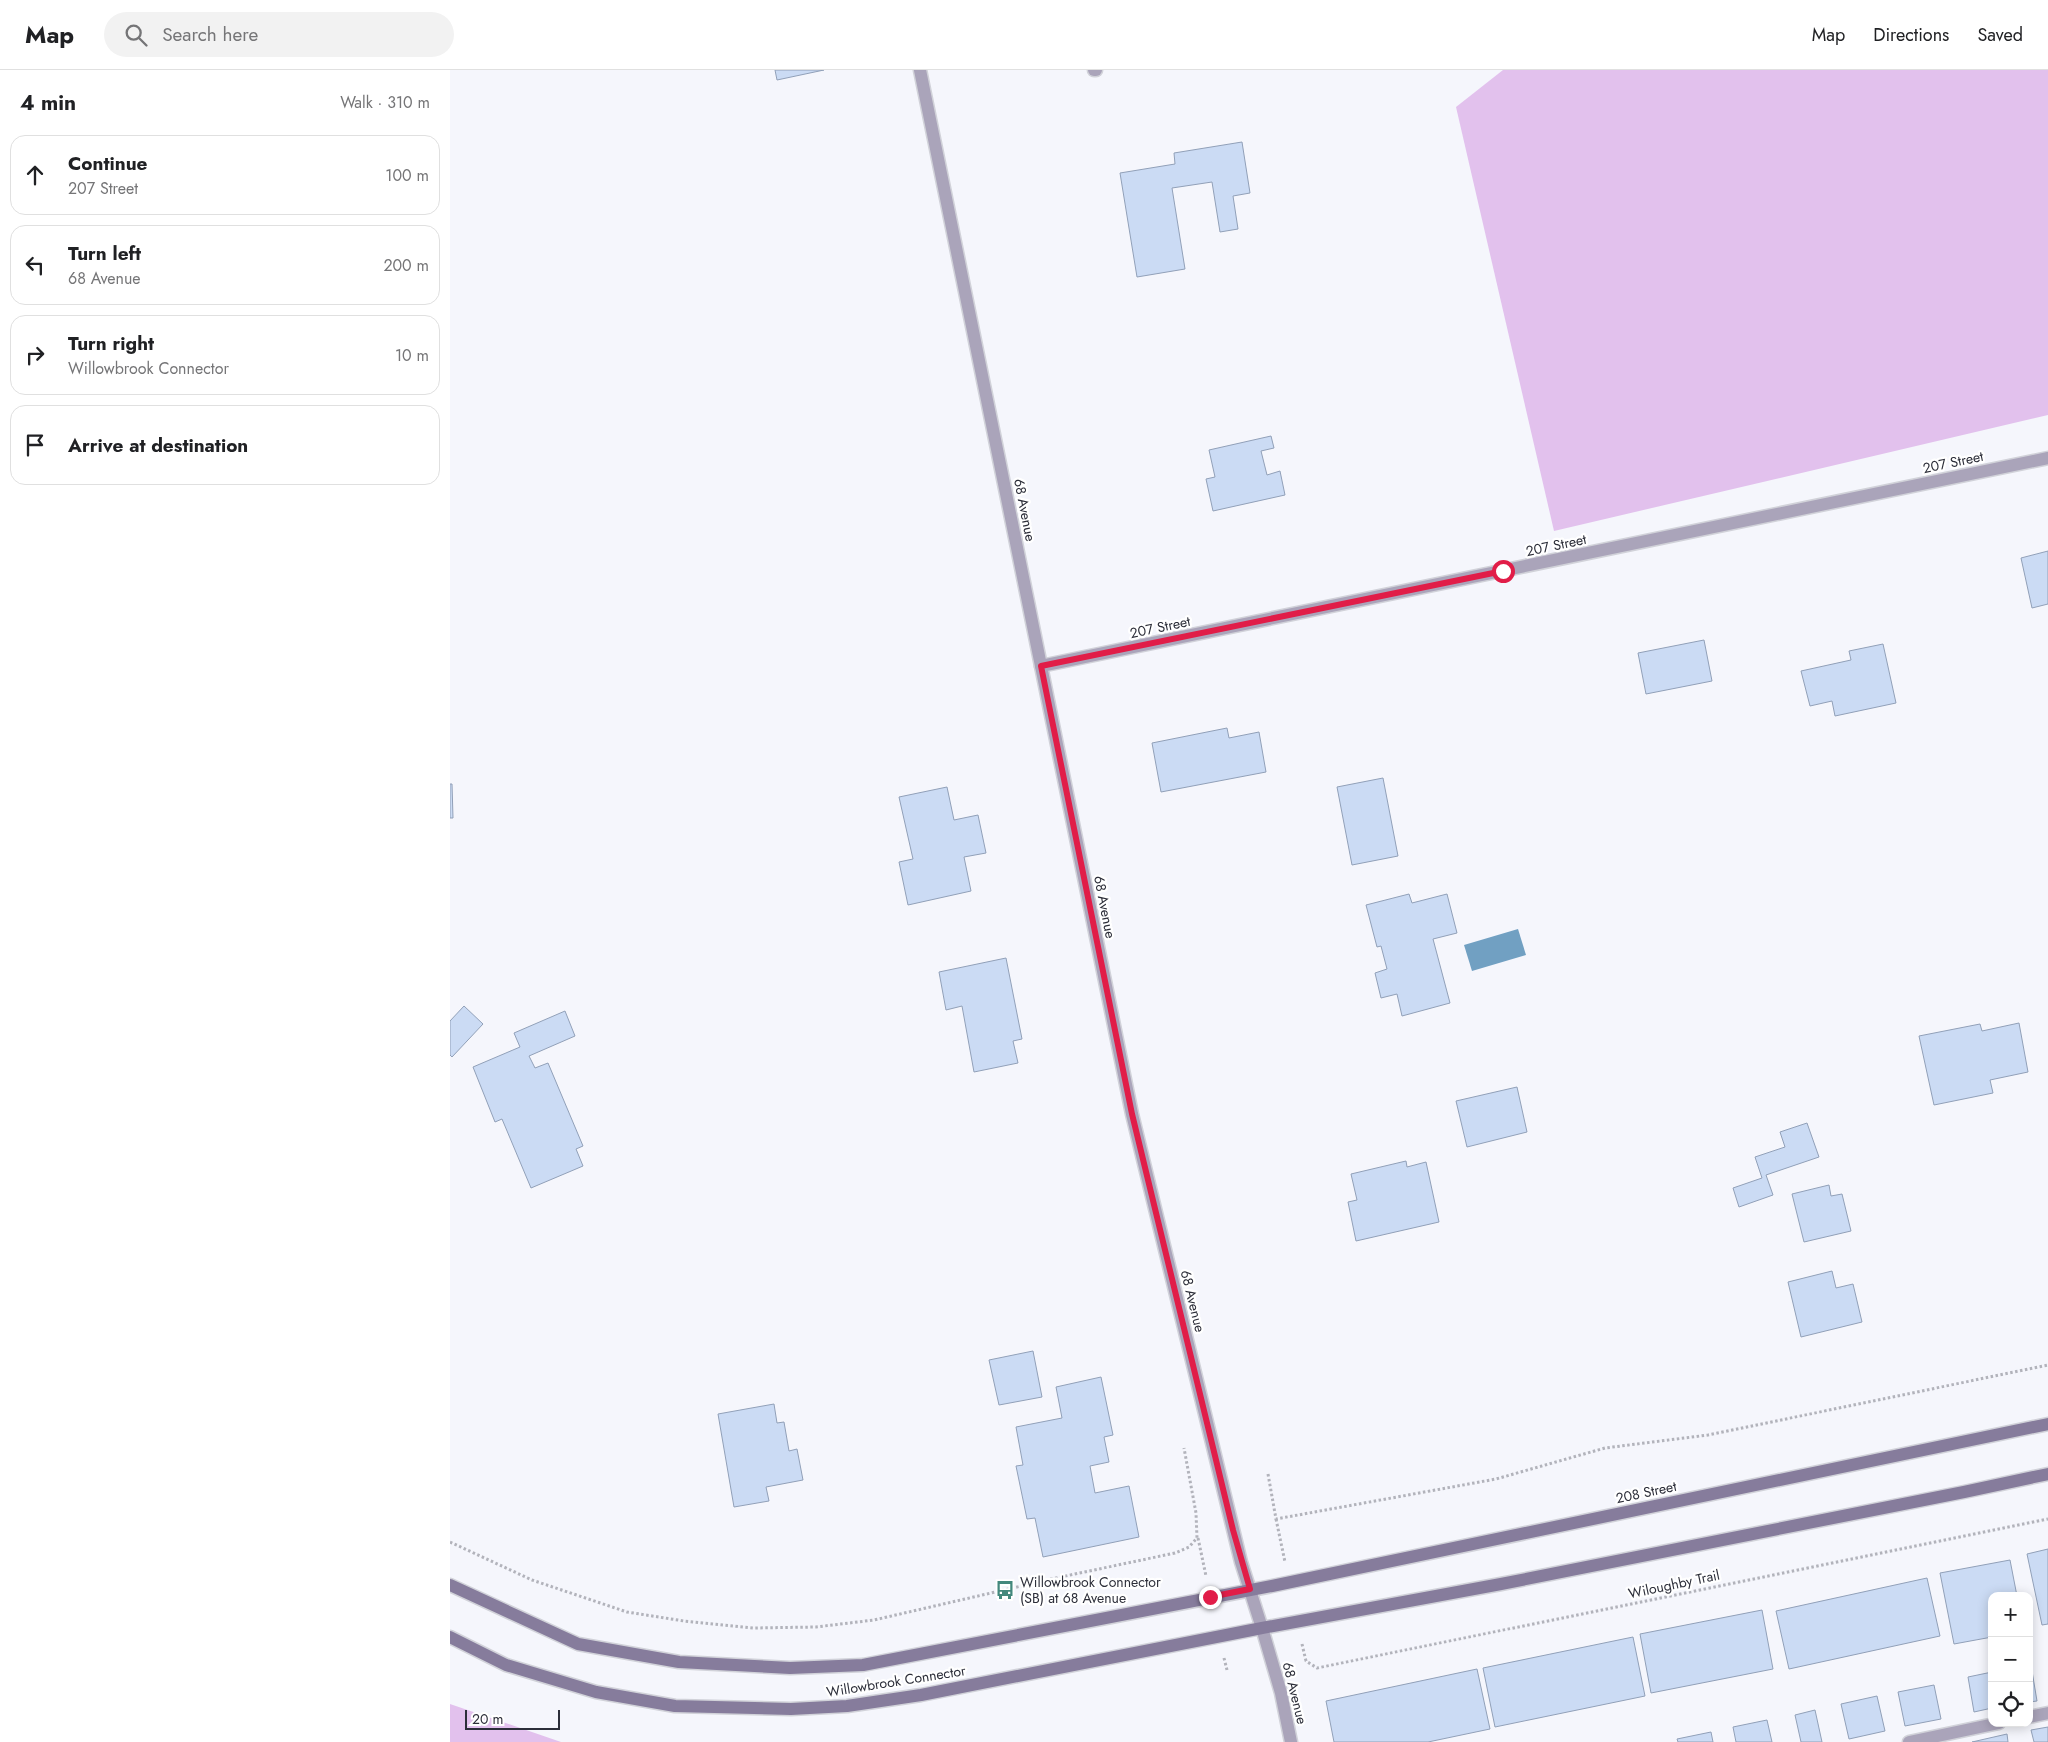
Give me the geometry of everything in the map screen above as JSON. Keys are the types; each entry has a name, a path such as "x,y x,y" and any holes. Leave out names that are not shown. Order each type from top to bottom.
{"main road":[{"name":"208 Street","path":"1250,1589 1272,1586 2048,1424"},
{"path":"1262,1628 1511,1582 2048,1474"},
{"name":"Willowbrook Connector","path":"450,1585 578,1644 679,1662 790,1668 863,1665 1250,1589"},
{"name":"Willowbrook Connector","path":"450,1637 506,1665 596,1692 675,1706 791,1710 847,1706 921,1695 1262,1628"}],"street":[{"name":"68 Avenue","path":"920,70 1132,1114 1239,1554 1281,1693 1291,1742"},
{"name":"207 Street","path":"1041,666 2048,458"},
{"path":"2033,1716 2048,1713"},
{"path":"1909,1742 1988,1725"}],"path":[{"path":"1268,1474 1276,1519 1496,1479 1606,1448 1708,1435 2048,1365"},
{"path":"450,1542 532,1580 627,1612 753,1628 816,1627 874,1620 1175,1553 1189,1547 1197,1538 1197,1530 1196,1513 1184,1448"},
{"name":"Wiloughby Trail","path":"1306,1661 1317,1668 2048,1519"}],"shaded area":[{"path":"1503,70 2048,70 2048,415 1554,531 1456,107"},
{"path":"450,1704 561,1742 450,1742"}],"water":[{"path":"1518,929 1526,955 1472,971 1464,945"}],"building":[{"path":"775,70 824,70 777,80"},
{"path":"1242,142 1250,193 1233,196 1238,229 1220,232 1212,182 1172,188 1185,269 1137,277 1120,173 1175,164 1174,153"},
{"path":"1271,436 1274,448 1261,451 1267,475 1280,471 1285,495 1213,511 1206,479 1215,477 1209,450"},
{"path":"2048,551 2048,604 2032,608 2021,558"},
{"path":"1704,640 1712,681 1646,694 1638,653"},
{"path":"1883,644 1896,703 1835,716 1832,701 1810,706 1801,671 1851,660 1849,651"},
{"path":"1227,728 1229,738 1259,732 1266,772 1161,792 1152,743"},
{"path":"1383,778 1398,856 1352,865 1337,787"},
{"path":"450,784 452,784 453,818 450,818"},
{"path":"947,787 954,820 978,815 986,853 964,857 971,891 908,905 899,862 913,859 899,797"},
{"path":"1409,894 1412,903 1447,894 1457,933 1433,939 1450,1003 1402,1016 1397,994 1381,998 1375,973 1387,969 1381,946 1377,947 1366,905"},
{"path":"1006,958 1022,1039 1013,1041 1018,1063 974,1072 962,1006 946,1010 939,972"},
{"path":"464,1006 483,1024 452,1057 450,1055 450,1021"},
{"path":"565,1011 575,1036 529,1056 535,1068 548,1063 583,1146 576,1149 583,1166 531,1188 502,1119 495,1122 473,1067 520,1047 514,1033"},
{"path":"2019,1023 2028,1072 1990,1080 1993,1093 1934,1105 1919,1036 1980,1024 1982,1031"},
{"path":"1517,1087 1527,1132 1467,1147 1456,1101"},
{"path":"1807,1123 1819,1157 1766,1175 1773,1195 1739,1207 1733,1188 1762,1178 1755,1157 1785,1147 1780,1132"},
{"path":"1406,1161 1407,1167 1426,1162 1439,1222 1356,1241 1348,1202 1357,1200 1351,1174"},
{"path":"1829,1185 1831,1196 1842,1194 1851,1231 1804,1242 1792,1194"},
{"path":"1832,1271 1836,1288 1853,1284 1862,1322 1801,1337 1788,1282"},
{"path":"1033,1351 1042,1397 999,1405 989,1360"},
{"path":"1101,1377 1113,1435 1104,1437 1109,1462 1090,1466 1095,1493 1129,1486 1139,1537 1043,1557 1035,1518 1027,1519 1016,1466 1023,1465 1016,1427 1062,1418 1056,1387"},
{"path":"774,1404 777,1423 784,1422 789,1451 797,1449 803,1480 766,1487 769,1501 734,1507 718,1414"},
{"path":"2048,1549 2048,1624 2042,1625 2027,1554"},
{"path":"2010,1560 2016,1592 1988,1592 1988,1638 1954,1644 1940,1573"},
{"path":"1927,1578 1940,1636 1789,1669 1776,1611"},
{"path":"1762,1610 1773,1669 1651,1693 1640,1634"},
{"path":"1633,1637 1645,1696 1495,1727 1483,1668"},
{"path":"1477,1669 1490,1729 1428,1742 1334,1742 1326,1701"},
{"path":"1988,1673 1988,1709 1974,1712 1968,1677"},
{"path":"2033,1677 2037,1701 2033,1702"},
{"path":"1934,1685 1941,1719 1905,1726 1898,1692"},
{"path":"1877,1696 1885,1731 1849,1739 1841,1704"},
{"path":"1815,1710 1822,1742 1801,1742 1795,1715"},
{"path":"1767,1720 1772,1742 1736,1742 1733,1727"},
{"path":"2048,1727 2048,1742 2034,1742 2031,1730"},
{"path":"1711,1732 1713,1742 1678,1742 1677,1739"},
{"path":"2007,1734 2008,1742 1972,1742"}],"place":[{"name":"Willowbrook Connector (SB) at 68 Avenue","path":"1005,1590"}],"route":[{"path":"1210,1597 1250,1589 1233,1530 1132,1114 1041,666 1503,571"}]}
